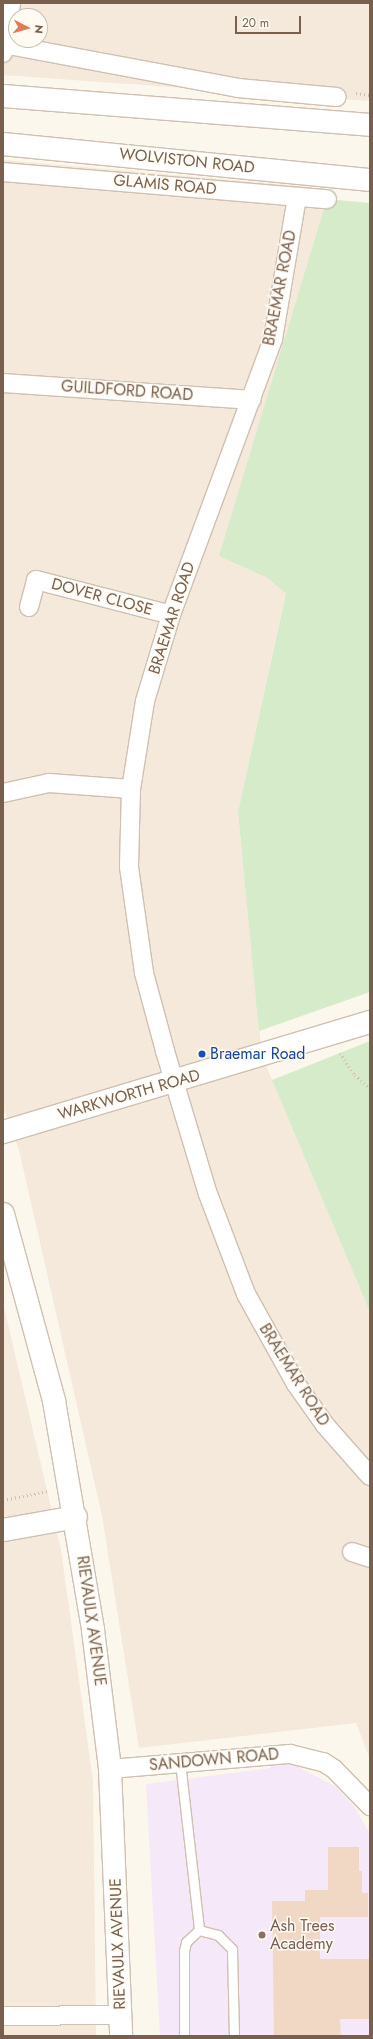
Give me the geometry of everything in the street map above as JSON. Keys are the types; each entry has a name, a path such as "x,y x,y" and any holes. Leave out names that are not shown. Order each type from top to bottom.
{"street":[{"path":"11,3 3,47 238,88 272,83 337,97"},
{"path":"3,96 259,118 370,125"},
{"path":"259,118 370,134"},
{"name":"WOLVISTON ROAD","path":"3,144 370,180"},
{"name":"GLAMIS ROAD","path":"3,172 327,199"},
{"name":"BRAEMAR ROAD","path":"296,197 273,339 172,615 145,701 131,789 130,867 144,972 165,1050 208,1194 246,1294 296,1384 325,1425 370,1476"},
{"name":"GUILDFORD ROAD","path":"3,383 251,400"},
{"name":"DOVER CLOSE","path":"30,607 36,580 172,615"},
{"path":"3,793 49,783 131,789"},
{"name":"WARKWORTH ROAD","path":"3,1132 174,1082 370,1022"},
{"name":"RIEVAULX AVENUE","path":"3,1214 54,1401 76,1517 110,1769 121,2025"},
{"path":"3,1530 76,1517"},
{"path":"352,1552 370,1558"},
{"name":"SANDOWN ROAD","path":"110,1769 270,1753 307,1757 323,1762 346,1778 370,1806"},
{"path":"3,2016 121,2025"}],"lane":[{"path":"180,1762 199,1930"},
{"path":"184,2036 184,1951 186,1942 199,1930"},
{"path":"199,1930 218,1935 232,1949 234,2036"}],"path":[{"path":"329,1035 355,1076 370,1088"},
{"path":"3,1500 48,1491"}],"shaded area":[{"path":"3,3 370,3 370,101 3,75"},
{"path":"3,160 310,187 329,209 287,587 238,812 262,1056 370,1312 370,1759 356,1723 139,1748 102,1516 19,1150 3,1107"},
{"path":"3,1303 61,1550 93,1781 96,2036 3,2036"},
{"name":"Ash Trees Academy","path":"271,1763 290,1763 335,1786 354,1806 370,1834 370,2036 160,2036 146,1784 271,1768"}],"green space":[{"path":"327,199 370,203 370,992 259,1031 238,812 286,593 266,577 219,556"},
{"path":"370,1041 370,1312 272,1080"}],"building":[{"path":"328,1847 359,1847 359,1871 362,1871 362,1893 368,1893 368,1917 320,1917 320,1959 370,1959 370,2019 340,2019 341,2036 274,2036 272,1901 305,1901 305,1890 328,1890"}],"place":[{"name":"Braemar Road","path":"202,1054"},
{"name":"Ash Trees Academy","path":"262,1935"}]}
